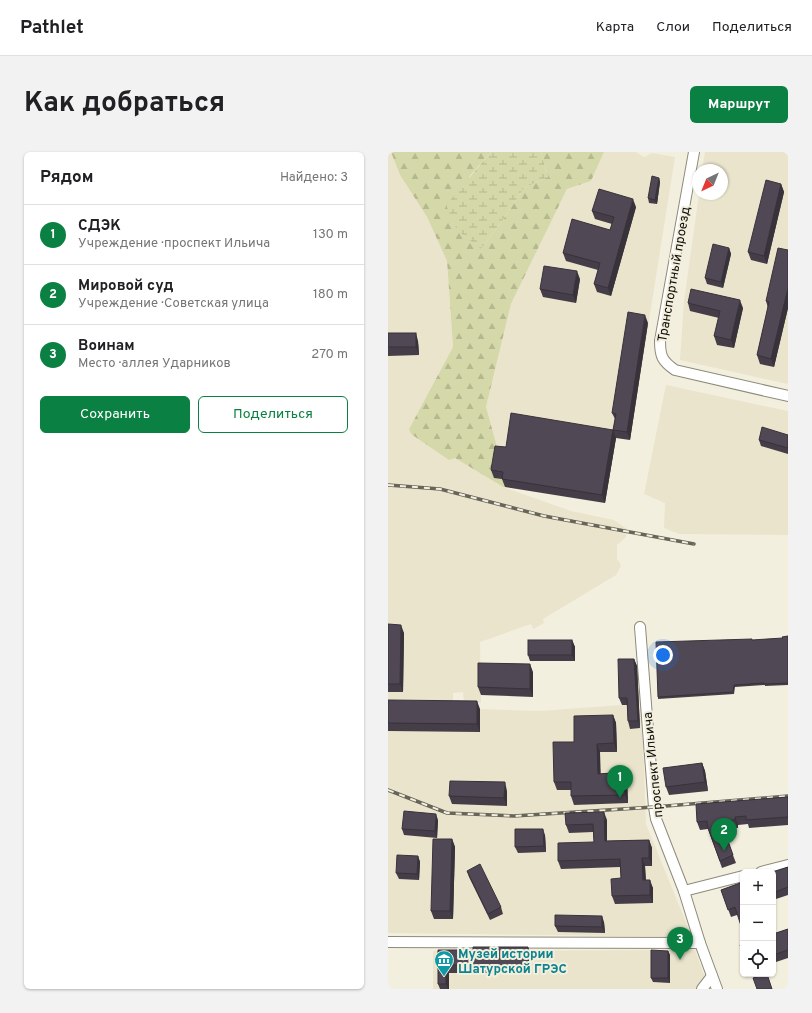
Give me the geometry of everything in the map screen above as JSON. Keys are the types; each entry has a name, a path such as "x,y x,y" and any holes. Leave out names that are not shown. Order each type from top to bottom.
{"street":[{"name":"Транспортный проезд","path":"694,152 660,340 660,354 666,363 675,370 788,396"},
{"name":"проспект Ильича","path":"640,627 656,819 684,891 700,943 717,989"},
{"path":"774,869 788,866"},
{"path":"684,891 740,877"},
{"path":"388,942 700,943"},
{"path":"702,989 712,976"}],"shaded area":[{"path":"388,152 391,152 400,175 427,217 447,261 453,347 409,429 411,434 503,487 571,511 614,520 627,529 626,537 617,545 617,560 621,566 616,575 543,619 544,623 533,629 531,624 480,642 481,703 464,702 463,692 453,693 453,708 540,711 622,705 621,667 640,666 646,824 692,937 388,933"},
{"path":"604,152 636,152 644,157 652,153 675,157 630,440 616,438 605,503 505,487 506,480 494,478 486,407 511,304 567,189 591,181"},
{"path":"705,152 788,152 788,384 680,360 684,301 698,200 728,200 728,164 703,164"},
{"path":"666,385 788,411 788,535 679,534 664,528 665,503 644,494"},
{"path":"695,950 705,978 697,989 433,989 433,951"}],"green space":[{"path":"391,152 491,152 469,177 481,249 524,188 548,177 541,152 604,152 591,181 567,189 511,304 486,407 506,480 505,487 455,458 449,460 411,434 409,429 453,347 447,261 427,217 400,175"},
{"path":"491,152 541,152 548,177 524,188 481,249 457,230 446,205"}],"building":[{"path":"652,176 659,178 655,200 648,198"},
{"path":"766,180 781,184 764,256 748,252"},
{"path":"599,189 633,199 608,288 594,284 600,263 563,253 572,219 610,230 614,217 592,211"},
{"path":"713,244 729,248 721,282 705,278"},
{"path":"778,248 788,250 788,288 771,359 757,355 769,302 766,301"},
{"path":"544,266 577,271 573,295 540,289"},
{"path":"691,289 740,300 731,340 714,336 720,311 688,303"},
{"path":"628,312 645,315 627,432 613,430 616,414 612,413"},
{"path":"388,333 416,333 416,347 388,347"},
{"path":"511,413 613,430 602,495 502,479 503,472 491,470 495,446 506,447"},
{"path":"762,427 788,435 788,448 759,440"},
{"path":"388,624 401,625 400,684 388,684"},
{"path":"788,636 788,683 734,685 733,692 658,697 656,642 752,640 783,638 782,637"},
{"path":"528,640 572,640 572,655 528,655"},
{"path":"618,659 634,659 638,721 628,721 627,698 619,698"},
{"path":"478,663 530,664 530,689 478,687"},
{"path":"388,700 477,701 477,724 388,723"},
{"path":"613,715 614,743 597,744 598,774 625,772 625,795 571,796 571,782 554,782 553,742 574,742 574,716"},
{"path":"702,763 705,782 666,787 663,768"},
{"path":"450,781 505,782 504,798 449,796"},
{"path":"788,797 788,817 746,820 746,816 735,817 735,820 721,821 733,855 720,861 708,828 707,821 697,822 696,804"},
{"path":"404,811 436,814 435,831 402,829"},
{"path":"604,812 605,841 649,840 649,858 642,858 643,880 650,880 650,895 612,896 611,879 621,878 620,859 558,861 558,843 594,842 593,824 566,825 565,813"},
{"path":"515,829 543,829 544,846 515,847"},
{"path":"433,839 452,839 450,911 431,911"},
{"path":"397,855 418,856 417,874 396,873"},
{"path":"480,864 501,907 488,914 467,871"},
{"path":"788,867 788,887 776,892 776,871"},
{"path":"740,883 740,923 735,907 728,910 721,890"},
{"path":"555,915 602,916 602,927 555,926"},
{"path":"788,929 788,950 776,954 776,941 776,933"},
{"path":"473,947 528,947 528,965 446,965 446,984 438,984 438,950 473,950"},
{"path":"651,950 668,951 668,978 651,978"},
{"path":"768,977 772,989 757,989 753,978"}],"railway":[{"path":"388,485 440,489 544,516 694,544"},
{"path":"388,790 447,813 514,816 654,807 788,796"}],"place":[{"name":"СДЭК","path":"620,798"},
{"name":"Мировой суд","path":"724,851"},
{"name":"Воинам","path":"680,960"},
{"name":"Музей истории Шатурской ГРЭС","path":"444,977"}]}
